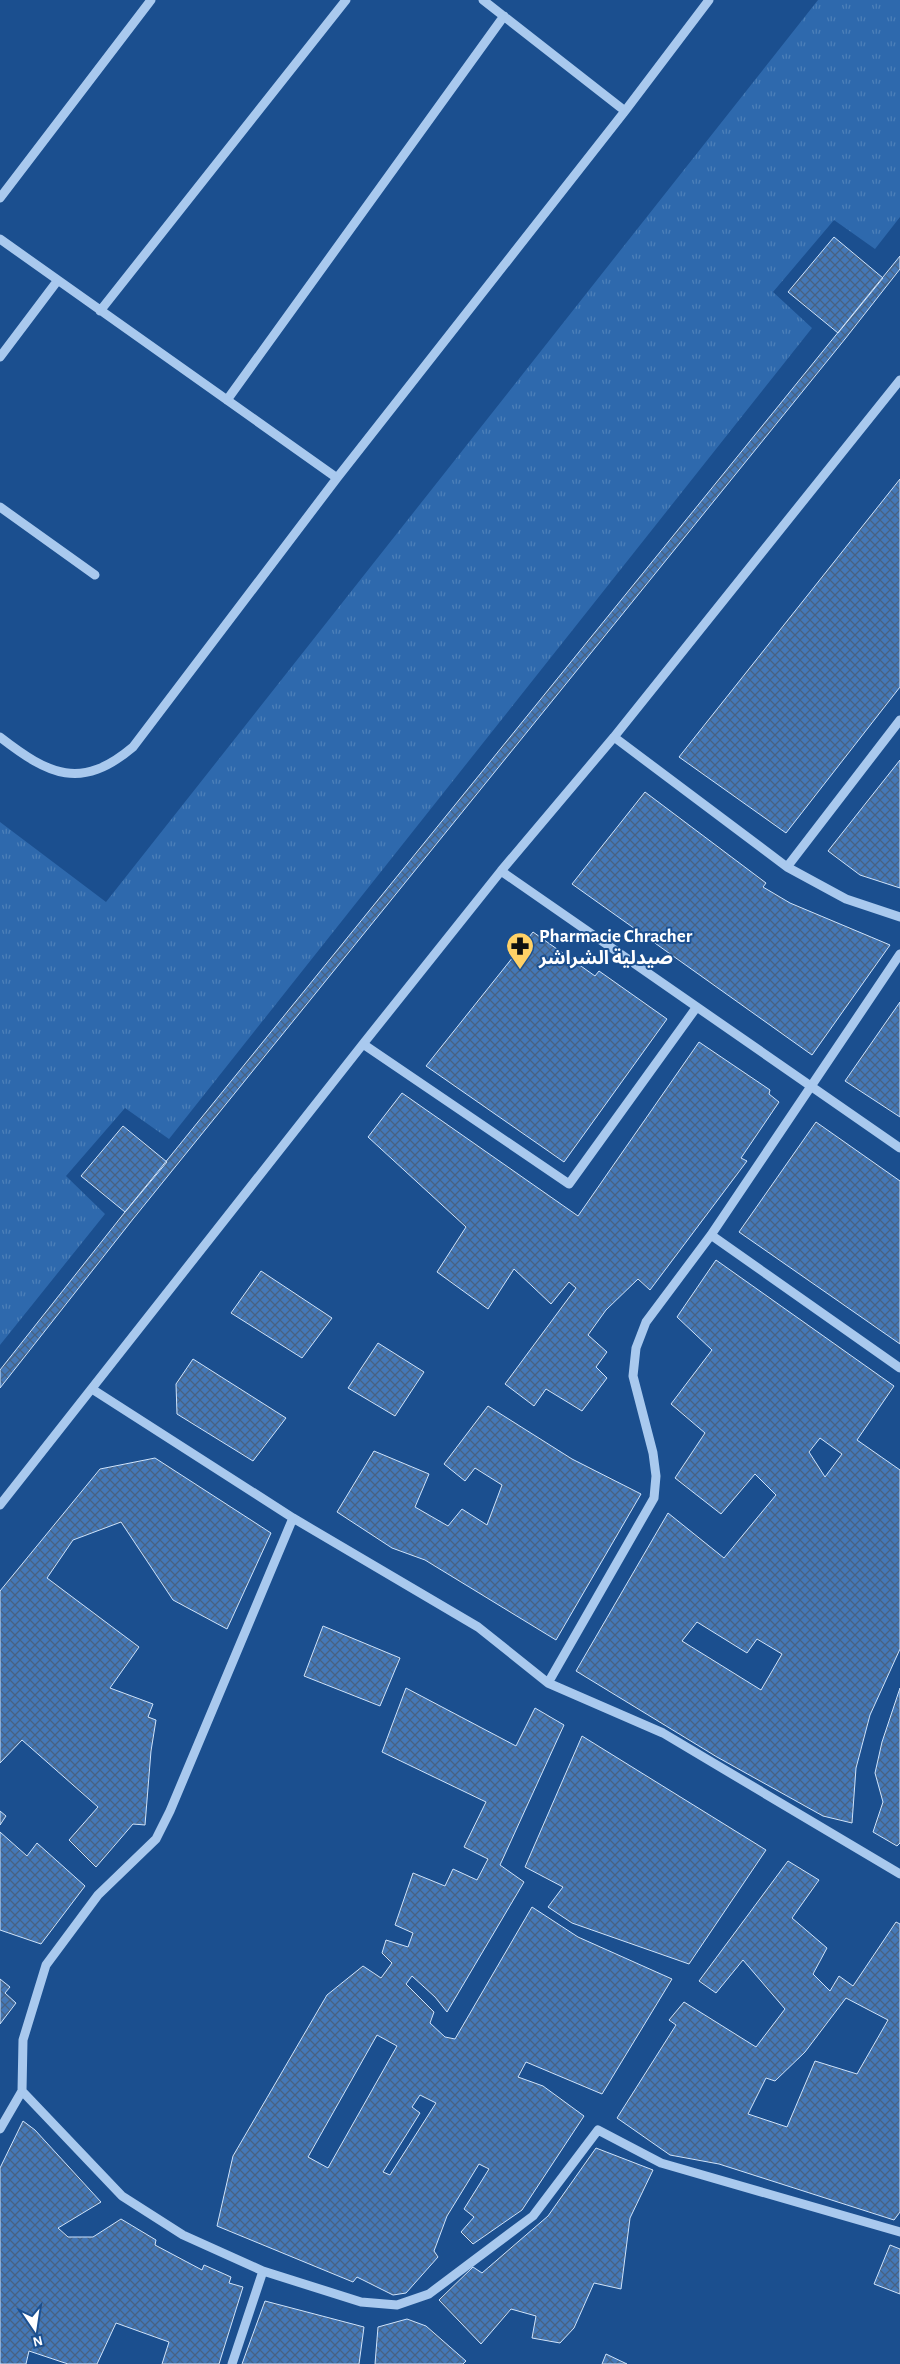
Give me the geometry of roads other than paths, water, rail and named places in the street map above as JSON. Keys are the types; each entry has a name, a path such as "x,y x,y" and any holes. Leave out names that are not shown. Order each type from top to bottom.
{"street":[{"path":"0,198 151,0"},
{"path":"100,310 346,0"},
{"path":"483,0 625,112"},
{"path":"0,737 25,756 46,768 71,774 93,772 114,762 133,747 337,478 625,112 710,0"},
{"path":"227,400 504,16"},
{"path":"0,239 337,478"},
{"path":"0,357 58,280"},
{"path":"0,1506 501,871 614,737 900,380"},
{"path":"0,507 95,575"},
{"path":"787,867 900,720"},
{"path":"614,737 787,867 846,899 900,917"},
{"path":"501,871 900,1148"},
{"path":"548,1682 654,1498 656,1476 653,1453 633,1376 636,1348 646,1322 711,1235 900,954"},
{"path":"363,1044 569,1184 696,1008"},
{"path":"711,1235 900,1368"},
{"path":"92,1390 293,1518 478,1627 548,1682 663,1733 900,1874"},
{"path":"0,2129 22,2091 24,2040 46,1965 98,1895 156,1839 170,1812 293,1518"},
{"path":"22,2091 122,2196 184,2235 264,2271 361,2302 397,2305 429,2294 533,2216 598,2130 661,2163 900,2232"},
{"path":"232,2364 264,2271"}],"place":[{"name":"Pharmacie Chracher صيدلية الشراشر","path":"520,970"}]}
